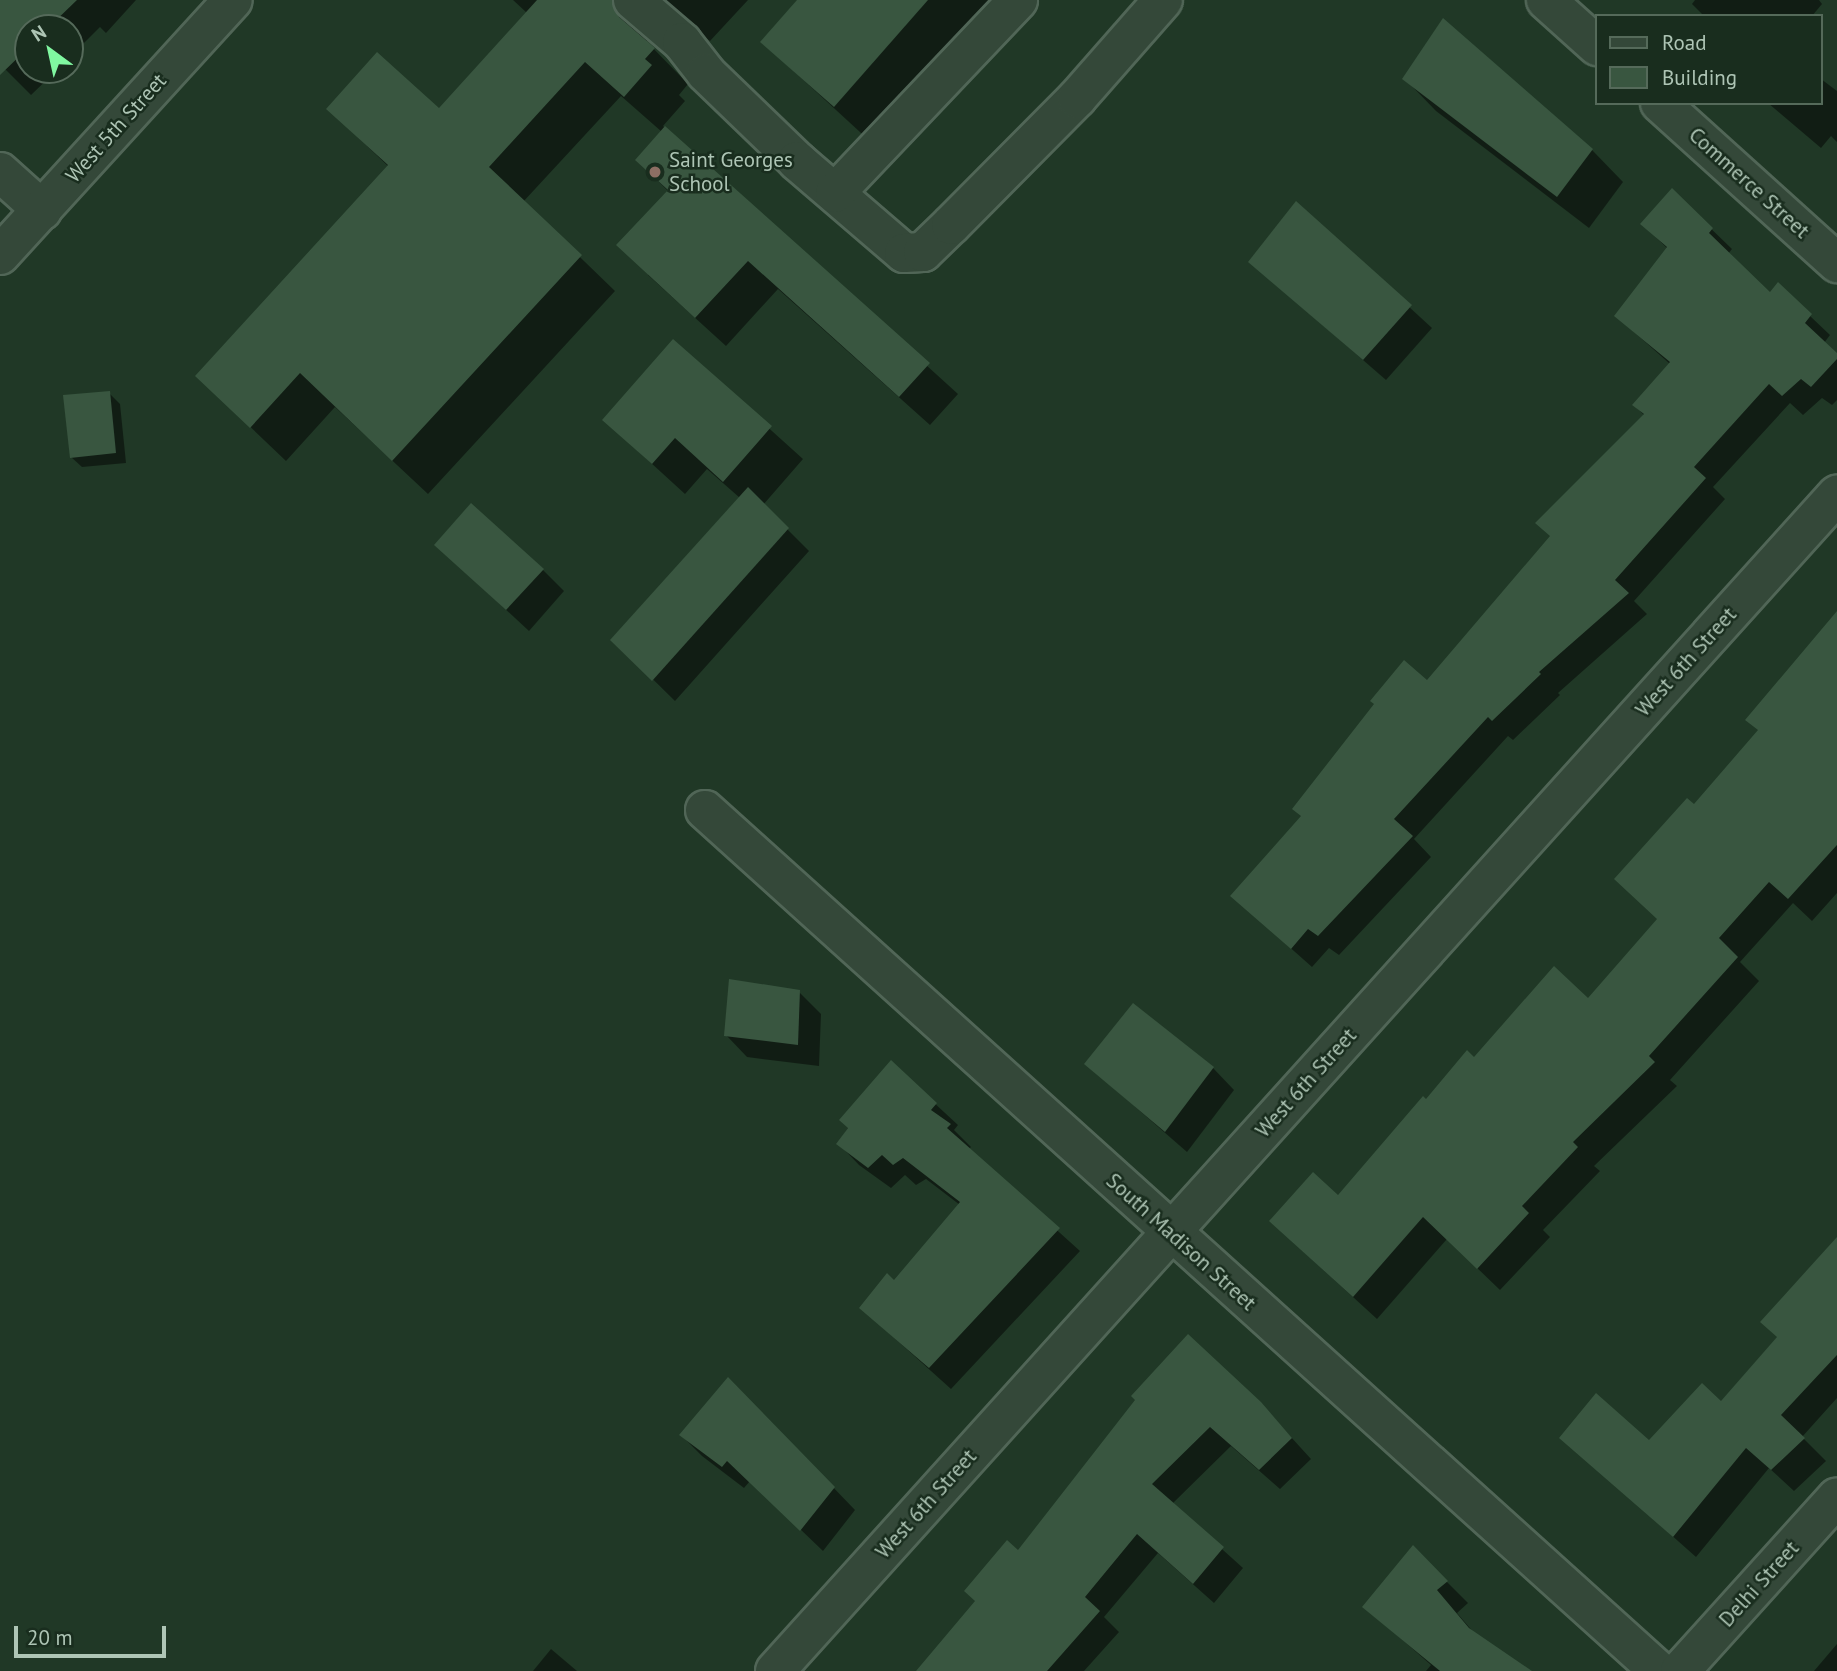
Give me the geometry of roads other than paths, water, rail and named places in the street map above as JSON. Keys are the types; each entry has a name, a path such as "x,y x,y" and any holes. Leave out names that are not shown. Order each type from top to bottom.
{"street":[{"name":"West 5th Street","path":"0,255 233,0"},
{"path":"633,0 682,42 706,73 904,253 923,252 1077,98 1163,0"},
{"path":"835,193 1018,0"},
{"path":"1546,0 1596,45"},
{"name":"Commerce Street","path":"1662,105 1837,263"},
{"path":"0,172 42,210"},
{"name":"West 6th Street","path":"775,1671 1837,495"},
{"name":"South Madison Street","path":"705,810 1659,1671"},
{"name":"Delhi Street","path":"1680,1671 1837,1497"}],"place":[{"name":"Saint Georges School","path":"655,172"}]}
